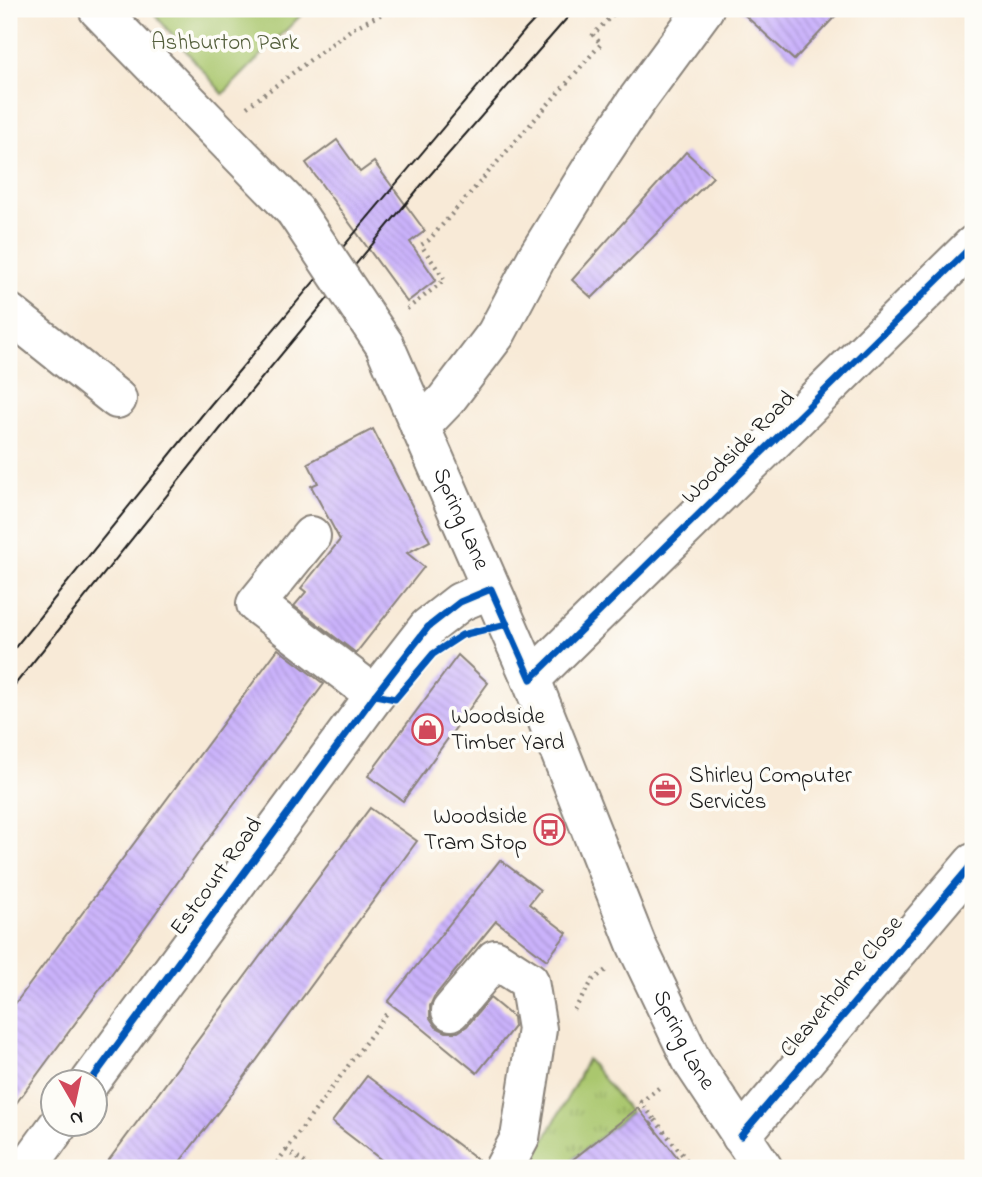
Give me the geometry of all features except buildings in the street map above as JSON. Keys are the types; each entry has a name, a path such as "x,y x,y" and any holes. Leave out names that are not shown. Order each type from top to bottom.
{"street":[{"name":"Spring Lane","path":"98,9 295,211 380,338 531,679 636,946 692,1061 763,1168"},
{"path":"420,427 446,400 496,334 537,257 594,163 704,9"},
{"name":"Woodside Road","path":"531,679 973,245"},
{"path":"9,313 117,399"},
{"path":"311,536 256,604 375,695"},
{"name":"Estcourt Road","path":"101,1068 428,626 460,603 491,589"},
{"name":"Cleaverholme Close","path":"741,1136 973,863"},
{"path":"451,1012 495,959 529,981 537,1029 520,1138 504,1168"},
{"path":"27,1168 49,1138"}],"path":[{"path":"215,130 353,28 392,9"},
{"path":"380,338 445,280 421,245 429,240 601,44 593,35 618,9"},
{"path":"273,1168 387,1013"},
{"path":"655,1120 689,1163 683,1168"},
{"path":"286,1150 312,1168"}],"green space":[{"name":"Ashburton Park","path":"150,9 307,9 223,94"},
{"path":"587,1059 631,1113 562,1168 529,1168 575,1084"}],"tram line":[{"path":"9,655 207,409 545,9"},
{"path":"9,692 237,408 423,183 575,9"}],"cycle path":[{"path":"100,1068 428,627 460,602 491,589 531,679 973,245"},
{"path":"375,695 395,699 433,654 462,635 507,624"},
{"path":"741,1136 973,863"}],"place":[{"name":"Woodside Timber Yard","path":"428,730"},
{"name":"Shirley Computer Services","path":"666,789"},
{"name":"Woodside Tram Stop","path":"550,830"}]}
